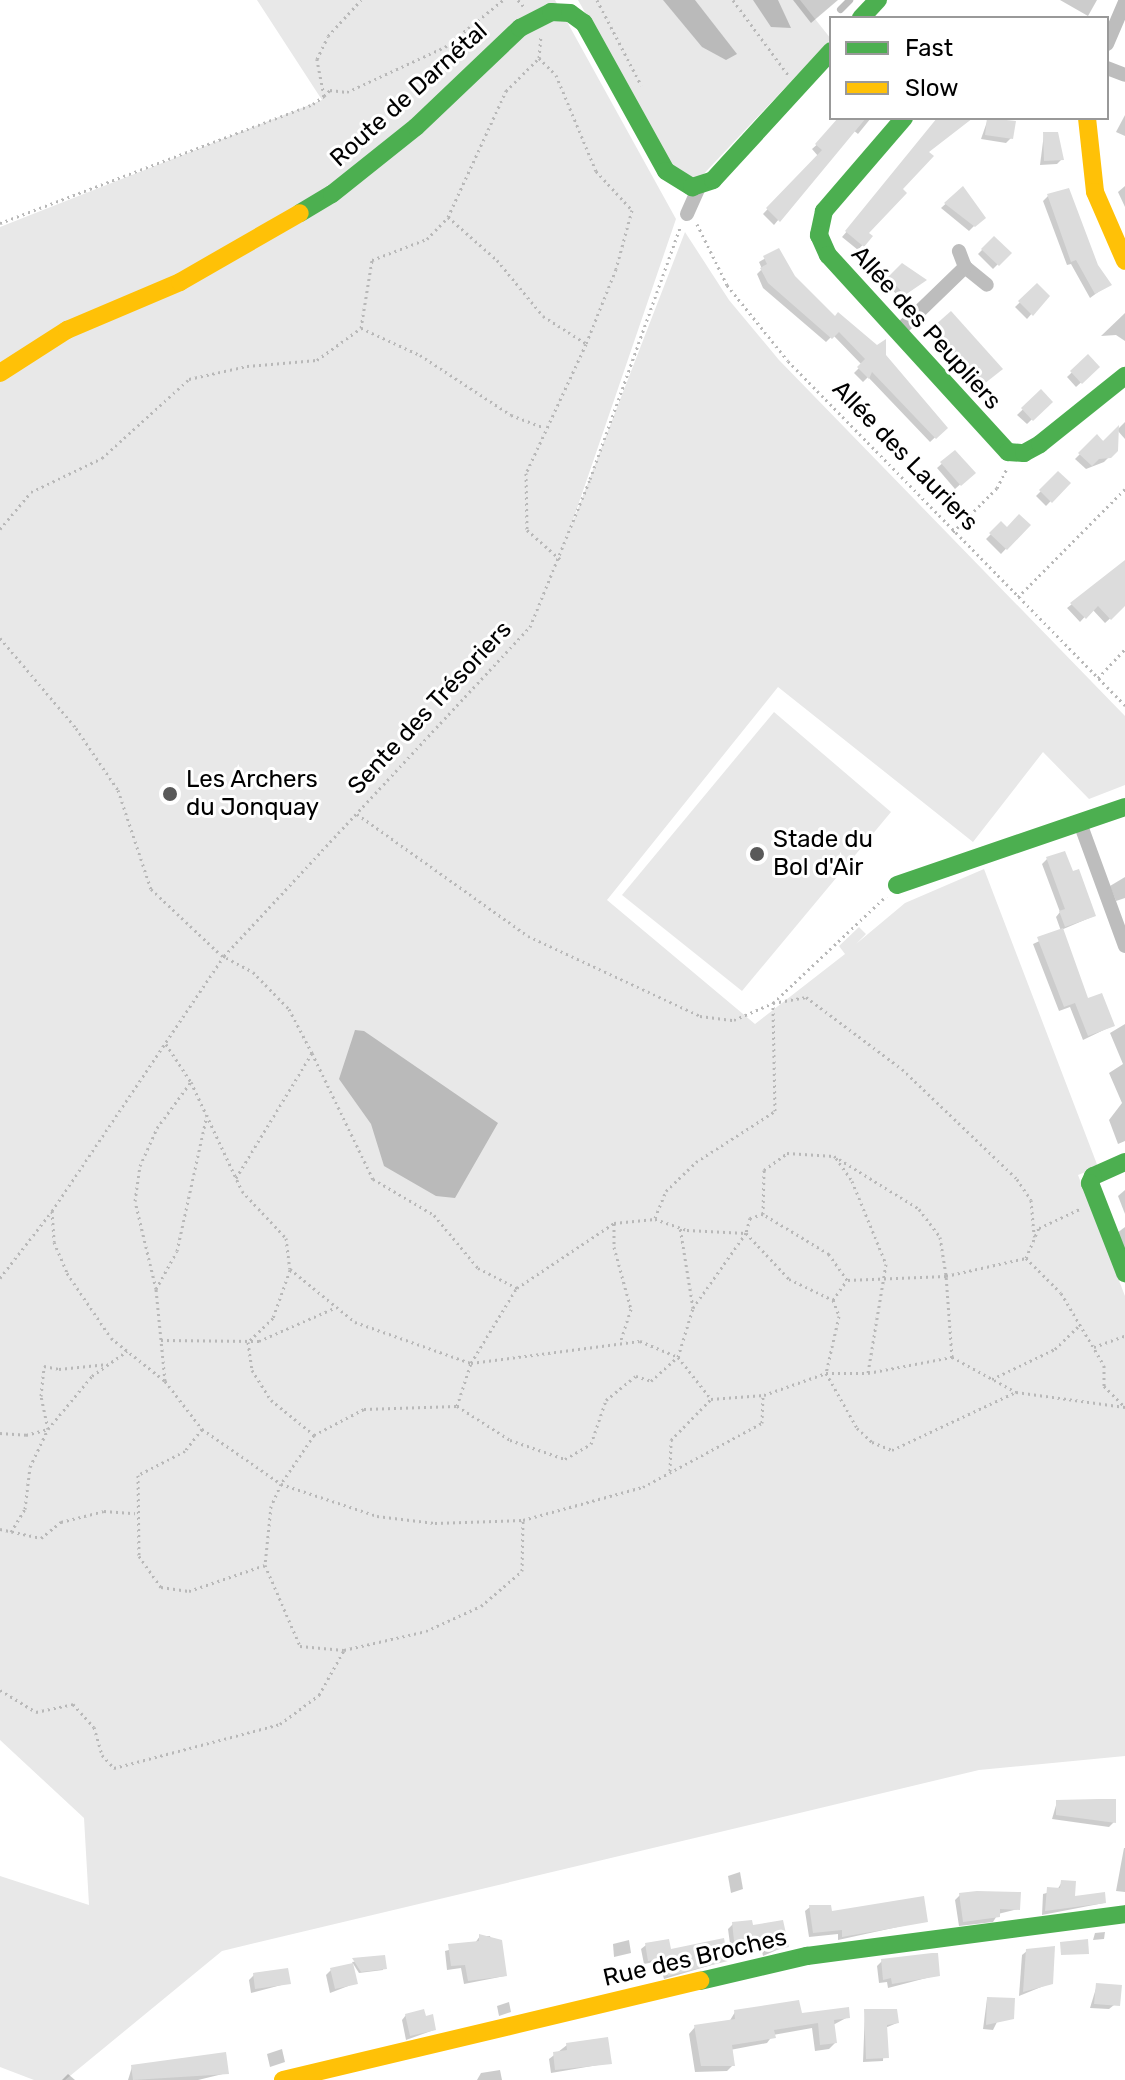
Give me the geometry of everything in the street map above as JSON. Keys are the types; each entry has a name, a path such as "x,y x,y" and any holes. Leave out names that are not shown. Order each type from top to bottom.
{"street":[{"path":"863,16 878,0"},
{"path":"1109,39 1125,2"},
{"name":"Route de Darnétal","path":"0,373 67,330 180,282 332,194 416,127 520,28 551,12 569,7 584,23 666,171 679,183 699,187"},
{"path":"689,211 699,187 713,180 829,53"},
{"name":"Allée des Peupliers","path":"902,120 824,211 819,235 828,255 900,330 1008,452 1024,453 1040,444 1125,376"},
{"path":"1087,120 1095,192 1125,261"},
{"path":"959,251 965,267 987,285"},
{"path":"900,330 965,267"},
{"path":"897,885 1125,807"},
{"path":"1080,823 1125,945"},
{"path":"1125,1162 1093,1176 1097,1201 1125,1273"},
{"name":"Rue des Broches","path":"283,2080 807,1956 1125,1914"}],"lane":[{"path":"840,9 849,0"}],"path":[{"path":"324,96 317,59 328,36 361,0"},
{"path":"0,223 324,96 330,90 347,92 445,47 503,0"},
{"path":"733,0 797,88"},
{"path":"598,1 645,93"},
{"path":"0,529 31,492 102,458 189,379 247,366 317,360 361,328 372,260 427,239 448,217 506,91 539,58 556,75 596,171 632,210 616,269 586,344 526,473 527,530 560,559"},
{"name":"Allée des Lauriers","path":"689,211 704,246 727,285 788,361 1125,705"},
{"name":"Sente des Trésoriers","path":"0,1278 52,1211 224,956 530,627 560,559 689,211"},
{"path":"448,217 497,260 543,316 586,344"},
{"path":"361,328 420,355 511,415 545,428"},
{"path":"953,532 997,488 1010,461"},
{"path":"1018,598 1125,489"},
{"path":"0,638 76,728 118,790 151,889 224,956 253,972 289,1009 373,1179 434,1215 478,1268 517,1288"},
{"path":"1098,678 1125,649"},
{"path":"357,814 528,936 700,1016 734,1020 773,1003 806,997 902,1069 1017,1179 1031,1200 1034,1237"},
{"path":"655,1219 666,1191 696,1162 775,1111 773,1003 897,885"},
{"path":"166,1044 191,1082 242,1191 286,1238 290,1269 273,1318 248,1342"},
{"path":"236,1179 312,1053"},
{"path":"165,1381 156,1289 135,1201 140,1166 157,1128 191,1082"},
{"path":"156,1289 177,1251 207,1114"},
{"path":"763,1214 764,1170 787,1153 834,1156 919,1209 940,1237 952,1357"},
{"path":"834,1156 852,1181 886,1264 868,1373"},
{"path":"1026,1258 1039,1228 1097,1201"},
{"path":"52,1211 54,1242 67,1273 111,1338 165,1381 202,1429 281,1484 377,1516 435,1523 523,1520 643,1487 762,1423 764,1395"},
{"path":"523,1520 522,1571 481,1606 426,1631 344,1650 300,1646 288,1629 281,1598 265,1565 271,1506 281,1484 314,1435 364,1409 457,1406 510,1440 565,1459 591,1444 606,1400 636,1376 651,1381 678,1357 693,1308 746,1233 750,1218 763,1214 829,1254 847,1280"},
{"path":"457,1406 471,1363 517,1288 614,1223 655,1219 680,1227 746,1233 789,1279 833,1300 839,1316 826,1373 857,1428 872,1442 892,1450 1016,1392"},
{"path":"614,1223 614,1247 631,1309 621,1341"},
{"path":"680,1227 693,1308"},
{"path":"847,1280 946,1276 1026,1258"},
{"path":"1026,1258 1061,1293 1104,1365 1104,1386 1125,1407"},
{"path":"290,1269 355,1322 471,1363 621,1341 640,1341 678,1357 711,1399"},
{"path":"833,1300 847,1280"},
{"path":"161,1340 248,1342 285,1332 334,1307"},
{"path":"992,1379 1055,1349 1080,1325"},
{"path":"1094,1347 1125,1336"},
{"path":"248,1342 252,1370 271,1400 314,1435"},
{"path":"11,1532 25,1509 30,1467 48,1429 108,1364 127,1351"},
{"path":"670,1472 671,1440 711,1399 764,1395 826,1373 868,1373 952,1357 1016,1392 1125,1407"},
{"path":"48,1429 41,1396 44,1366 59,1369 108,1364"},
{"path":"0,1433 48,1429"},
{"path":"202,1429 185,1451 138,1475 135,1513 139,1556 161,1587 189,1591 265,1565"},
{"path":"0,1529 41,1538 61,1522 104,1511 135,1513"},
{"path":"0,1690 36,1712 73,1704 94,1727 102,1755 114,1768 280,1724 319,1695 344,1650"}],"shaded area":[{"path":"257,0 555,0 676,219 570,529 685,232 729,300 779,360 1125,716 1125,785 1089,799 1043,752 973,842 778,687 607,900 755,1024 845,954 839,946 859,927 866,934 856,944 905,903 984,869 1098,1167 1078,1175 1125,1296 1125,1756 979,1770 222,1951 65,2080 34,2080 0,2067 0,1876 89,1905 84,1818 0,1740 0,227 322,100"},
{"path":"578,0 800,0 829,36 829,41 698,180 676,172"},
{"path":"663,0 695,0 737,54 726,60 702,47"},
{"path":"753,0 778,0 791,28 771,27"},
{"name":"Stade du Bol d'Air","path":"774,712 891,812 742,991 622,895"},
{"path":"355,1030 364,1031 498,1123 455,1198 436,1196 384,1166 371,1124 339,1079"}],"building":[{"path":"836,120 864,120 780,222 766,208 822,150 815,144"},
{"path":"935,120 970,120 929,152 934,156 903,189 907,193 869,233 873,236 864,247 845,231"},
{"path":"987,120 1016,121 1013,139 985,135"},
{"path":"1043,132 1058,132 1064,160 1044,161"},
{"path":"963,186 986,218 975,227 944,203"},
{"path":"1069,188 1098,265 1112,285 1095,294 1076,260 1071,262 1047,194"},
{"path":"994,236 1012,253 999,266 981,249"},
{"path":"779,248 795,276 835,316 838,312 877,345 886,339 886,355 948,428 936,439 872,372 869,379 857,367 865,359 839,332 832,339 768,283 760,268 767,264 763,256"},
{"path":"902,263 927,280 905,295 888,277"},
{"path":"1037,283 1050,296 1033,316 1018,301"},
{"path":"951,311 1003,369 984,384 934,326"},
{"path":"1088,354 1100,367 1082,384 1070,371"},
{"path":"1041,389 1053,402 1033,421 1021,408"},
{"path":"1119,425 1118,451 1111,458 1099,459 1092,466 1078,453 1097,434 1103,441"},
{"path":"955,450 976,473 961,486 940,462"},
{"path":"1058,471 1071,483 1052,503 1039,490"},
{"path":"1019,514 1031,525 1007,550 989,533 1001,521 1007,527"},
{"path":"1125,560 1125,606 1111,620 1098,606 1086,619 1070,603"},
{"path":"1065,851 1073,871 1079,869 1096,916 1065,927 1059,911 1065,909 1046,857"},
{"path":"1063,928 1088,998 1102,993 1115,1026 1088,1036 1075,1003 1064,1007 1037,937"},
{"path":"1116,1799 1116,1823 1056,1815 1056,1800"},
{"path":"1061,1880 1076,1881 1075,1896 1105,1892 1106,1903 1045,1911 1047,1887 1060,1888"},
{"path":"1021,1892 1020,1910 1000,1909 1000,1917 963,1922 959,1893"},
{"path":"924,1896 928,1922 842,1937 842,1930 813,1933 809,1905 831,1905 832,1911"},
{"path":"752,1920 753,1925 783,1920 789,1947 767,1952 764,1937 734,1941 732,1922"},
{"path":"479,1934 502,1940 507,1976 468,1981 465,1965 451,1966 448,1944 479,1941"},
{"path":"724,1938 728,1961 668,1976 664,1958 648,1961 645,1943 669,1939 671,1949"},
{"path":"1088,1939 1089,1954 1061,1955 1060,1942"},
{"path":"1055,1946 1053,1984 1023,1992 1026,1949"},
{"path":"938,1953 940,1976 892,1984 891,1978 883,1980 881,1959"},
{"path":"385,1955 387,1969 361,1972 352,1958"},
{"path":"353,1963 358,1984 335,1989 330,1968"},
{"path":"288,1968 291,1984 255,1989 253,1973"},
{"path":"1096,1983 1122,1985 1120,2006 1094,2004"},
{"path":"987,1997 1015,1998 1014,2019 986,2025"},
{"path":"799,2000 802,2013 849,2007 850,2018 834,2020 837,2043 820,2045 818,2023 774,2030 776,2038 732,2045 735,2066 701,2066 694,2025 735,2019 734,2010"},
{"path":"424,2009 426,2016 433,2014 436,2030 410,2036 405,2014"},
{"path":"864,2009 897,2009 899,2023 887,2025 889,2058 866,2059"},
{"path":"608,2037 612,2064 555,2070 553,2052 567,2050 566,2043"},
{"path":"226,2052 229,2074 133,2080 131,2065"}],"traffic: fast":[{"path":"863,16 878,0"},
{"path":"300,213 332,194 416,127 520,28 551,12 570,13 584,23 666,171 692,187 713,180 829,53"},
{"path":"902,120 824,211 819,235 828,255 1008,452 1024,453 1040,444 1125,376"},
{"path":"897,885 1125,807"},
{"path":"1125,1162 1093,1176 1090,1183 1125,1273"},
{"path":"700,1981 807,1956 1125,1914"}],"traffic: slow":[{"path":"1087,120 1095,192 1125,261"},
{"path":"0,373 67,330 180,282 300,213"},
{"path":"283,2080 700,1981"}],"place":[{"name":"Les Archers du Jonquay","path":"170,794"},
{"name":"Stade du Bol d'Air","path":"757,854"}]}
